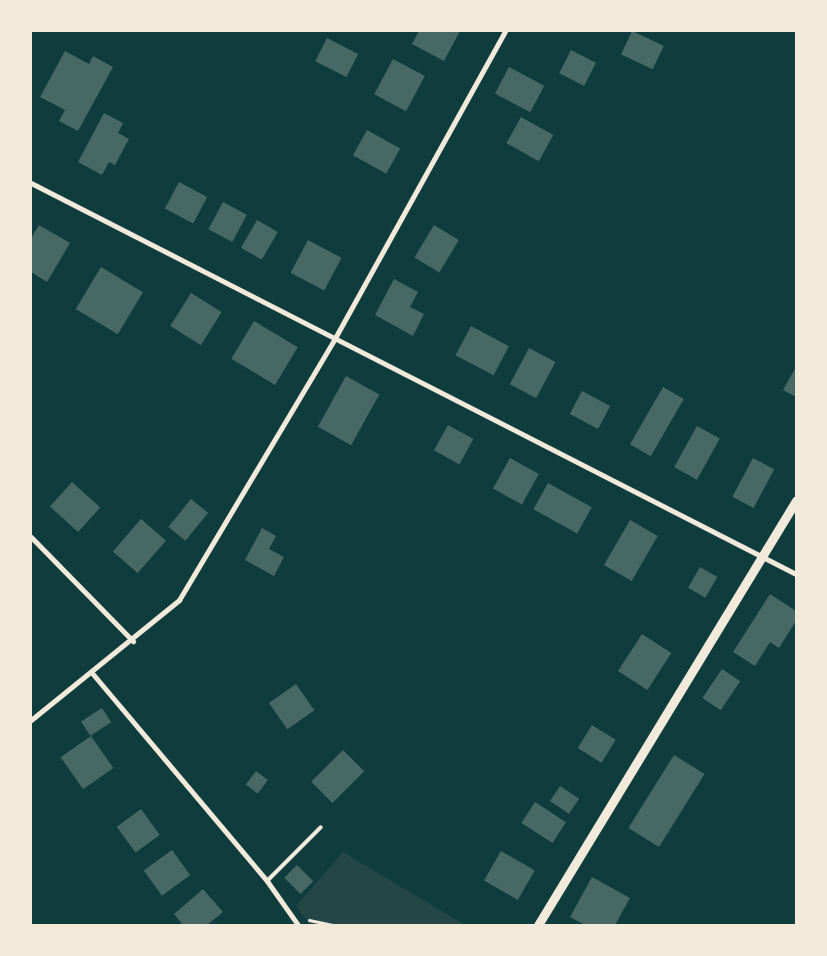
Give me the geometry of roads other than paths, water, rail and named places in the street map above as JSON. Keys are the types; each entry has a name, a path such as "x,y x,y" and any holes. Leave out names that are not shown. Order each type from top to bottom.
{"street":[{"path":"31,720 133,641 179,600 335,338 505,31"},
{"path":"31,183 796,574"},
{"path":"538,925 764,558 796,500"},
{"path":"31,537 133,641"},
{"path":"92,673 267,881 298,925"}],"lane":[{"path":"267,881 321,827"}]}
